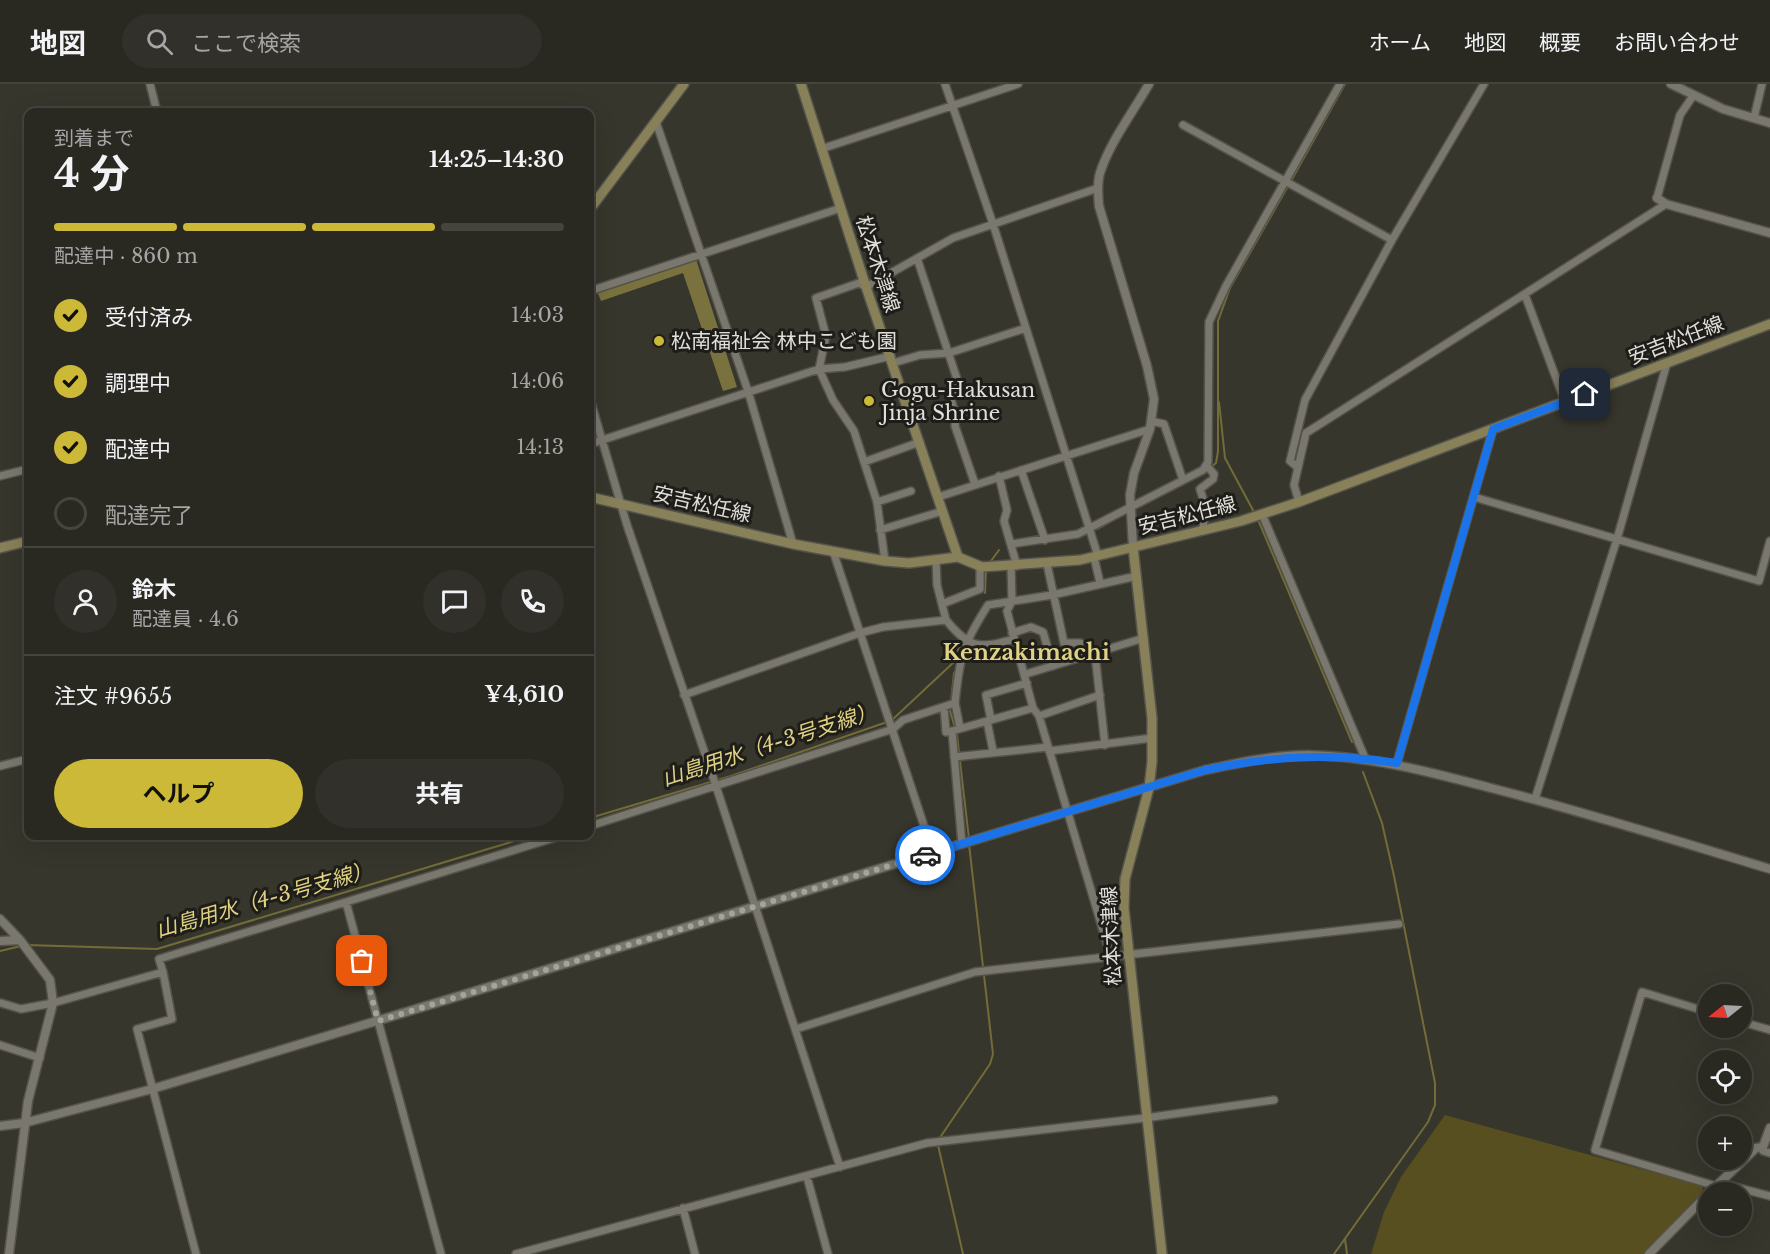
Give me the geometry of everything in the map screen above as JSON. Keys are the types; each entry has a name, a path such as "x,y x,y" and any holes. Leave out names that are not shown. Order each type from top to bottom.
{"main road":[{"path":"594,204 684,84"},
{"name":"松本木津線","path":"801,84 866,286 958,557"},
{"name":"安吉松任線","path":"594,498 793,544 885,561 909,563 958,557 981,567 1047,564 1096,557 1203,530 1299,502 1770,324"},
{"path":"0,548 24,542"},
{"name":"松本木津線","path":"1133,547 1144,638 1152,738 1149,788 1125,879 1124,908 1145,1118 1162,1254"}],"street":[{"path":"150,84 156,108"},
{"path":"945,84 993,224 1091,532 1100,583"},
{"path":"821,149 1018,84"},
{"path":"1133,547 1130,510 1134,473 1151,425 1153,386 1099,206 1098,188 1100,174 1112,149 1149,84"},
{"path":"1011,544 1091,532 1203,470 1206,466 1208,462 1209,322 1226,286 1290,182 1340,84"},
{"path":"1296,466 1290,461 1305,400 1392,240 1484,84"},
{"path":"1671,84 1694,96 1770,123"},
{"path":"1754,118 1762,84"},
{"path":"1694,96 1680,115 1657,198 1666,204 1770,233"},
{"path":"656,122 748,391 793,544"},
{"path":"1183,125 1392,240"},
{"path":"885,561 877,502 854,431 833,400 819,369 826,336 816,298 859,283 866,286 953,237 1098,188"},
{"path":"1299,502 1294,485 1296,466 1306,433 1666,204"},
{"path":"594,290 841,208"},
{"path":"917,258 958,382 951,400 956,416 955,426 975,484"},
{"path":"1525,295 1564,402"},
{"path":"594,442 819,369 950,353 1026,328"},
{"path":"1536,799 1617,539 1667,363"},
{"path":"594,411 684,695 840,1167"},
{"path":"938,497 1151,425 1164,424 1183,480"},
{"path":"1397,763 1493,429"},
{"path":"864,462 920,442"},
{"path":"1203,530 1205,505 1200,489 1213,479 1212,473 1206,466"},
{"path":"0,476 24,470"},
{"path":"1021,470 1045,540"},
{"path":"999,476 1007,510 1004,521 1011,544 1014,566 1012,601 1007,611 1026,674 1033,708 1039,716 1111,957"},
{"path":"877,502 911,491"},
{"path":"1474,497 1759,581 1770,542"},
{"path":"880,530 943,511"},
{"path":"1262,514 1365,758"},
{"path":"833,551 933,853"},
{"path":"936,560 946,620 972,645 988,647 1031,627 1043,632 1058,627"},
{"path":"1047,564 1058,627 1064,643 1080,643 1081,658"},
{"path":"942,604 980,589 981,567"},
{"path":"963,844 954,757 959,660 965,640 988,604 1052,595 1137,576"},
{"path":"684,695 860,633 883,627 946,620"},
{"path":"1043,632 1053,666"},
{"path":"1026,674 1095,654 1127,641 1144,638"},
{"path":"1095,654 1106,745"},
{"path":"993,751 986,695 1027,683"},
{"path":"1039,716 1100,695"},
{"path":"594,825 714,782 956,703"},
{"path":"944,707 946,732 1033,708"},
{"path":"954,757 993,751 1106,745 1152,738"},
{"path":"0,1126 24,1123 152,1089 1205,770 1243,762 1306,755 1365,758 1397,763 1536,799 1770,869"},
{"path":"0,766 24,760"},
{"path":"196,1254 137,1029 172,1019 159,959 547,840"},
{"path":"346,902 441,1254"},
{"path":"0,919 23,944 50,980 53,1004 24,1123 9,1254"},
{"path":"796,1029 983,971 1399,924"},
{"path":"0,941 23,944"},
{"path":"0,1001 21,1010 53,1004 163,972"},
{"path":"1698,1009 1642,992 1595,1150 1698,1184"},
{"path":"1752,1025 1770,1030"},
{"path":"0,1045 40,1058"},
{"path":"516,1254 936,1142 1145,1118 1274,1100"},
{"path":"1721,1182 1756,1148 1767,1150 1770,1128"},
{"path":"807,1177 828,1254"},
{"path":"1752,1194 1770,1196"},
{"path":"1649,1254 1698,1205"},
{"path":"683,1208 695,1254"}],"shaded area":[{"path":"696,259 737,387 723,391 683,273 601,301 597,291"},
{"path":"1445,1115 1698,1185 1698,1200 1644,1254 1371,1254 1384,1212 1401,1177"}],"waterway":[{"path":"1291,181 1345,84"},
{"path":"1211,467 1216,463 1218,451 1218,321 1230,288 1288,186"},
{"path":"1219,402 1225,458 1254,512"},
{"path":"1133,510 1205,473"},
{"path":"1097,529 1128,512"},
{"path":"1259,522 1352,742"},
{"path":"988,565 999,550"},
{"path":"985,593 986,570"},
{"name":"山島用水（4-3号支線）","path":"892,720 954,662 960,643"},
{"path":"951,701 954,673"},
{"path":"950,711 957,735 969,839"},
{"name":"山島用水（4-3号支線）","path":"594,817 731,776 887,722"},
{"path":"1334,1254 1428,1122 1435,1105 1435,1083 1394,876 1382,823 1363,772"},
{"name":"山島用水（4-3号支線）","path":"26,945 157,949 518,840"},
{"path":"939,1139 990,1064 993,1054 969,844"},
{"name":"山島用水（4-3号支線）","path":"0,951 21,946"},
{"path":"938,1145 963,1254"},
{"path":"1345,1239 1347,1254"}],"way so far":[{"path":"362,961 378,1021 925,855"}],"place":[{"name":"松南福祉会 林中こども園","path":"659,341"},
{"name":"Gogu-Hakusan Jinja Shrine","path":"869,401"}],"district":[{"name":"Kenzakimachi","path":"1026,652"}],"route":[{"path":"925,855 1205,770 1243,762 1306,755 1365,758 1397,763 1493,429 1585,394"}]}
